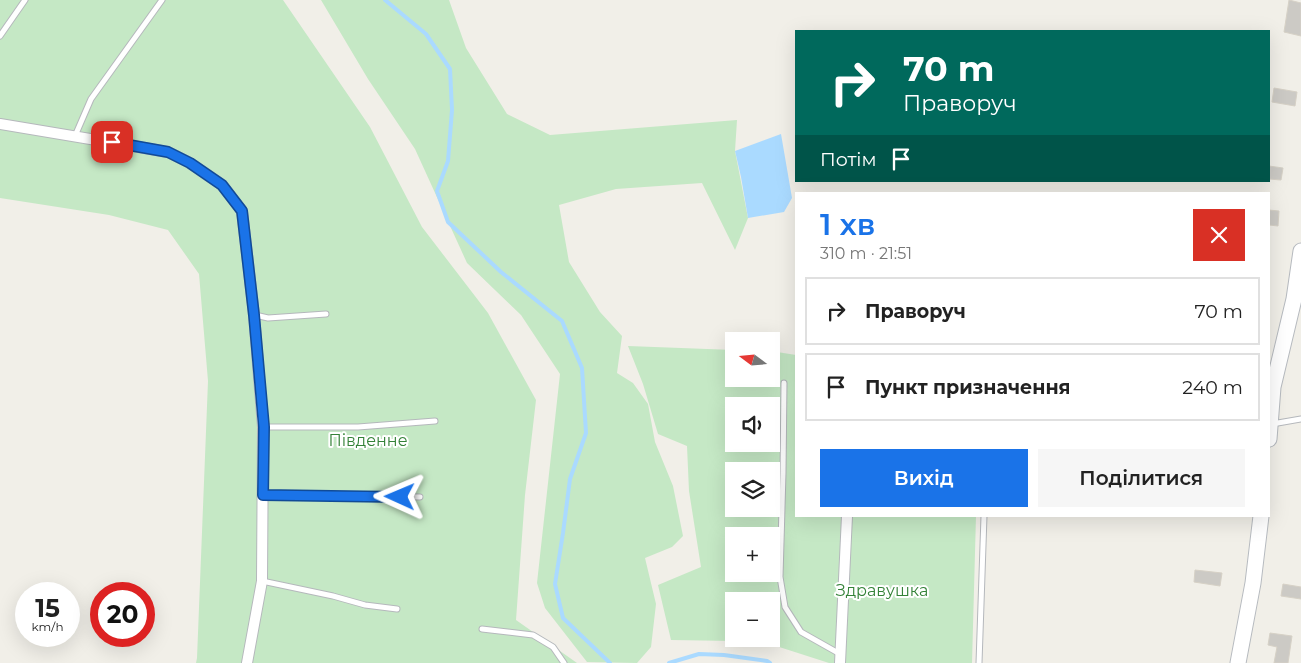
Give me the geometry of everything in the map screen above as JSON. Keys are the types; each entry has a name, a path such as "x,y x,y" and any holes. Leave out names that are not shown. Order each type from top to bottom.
{"street":[{"path":"0,124 168,152 190,163 222,185 242,211 264,427 262,581 247,663"},
{"path":"1270,421 1273,387 1294,298 1301,251"},
{"path":"840,659 847,517"},
{"path":"1238,663 1253,583 1261,517"}],"lane":[{"path":"0,36 25,0"},
{"path":"75,136 91,98 162,0"},
{"path":"254,315 268,318 326,314"},
{"path":"784,383 784,473 780,577 785,607 801,632 840,659"},
{"path":"1270,432 1301,419"},
{"path":"264,427 358,427 435,421"},
{"path":"263,495 420,497"},
{"path":"979,663 984,517"},
{"path":"262,581 333,596 365,605 397,609"},
{"path":"482,629 533,635 553,647 564,663"}],"green space":[{"name":"Південне","path":"0,0 283,0 370,127 422,227 488,313 536,400 525,495 516,620 577,663 196,663 208,381 199,274 168,230 109,215 0,198"},
{"path":"321,0 449,0 466,48 507,114 550,135 737,120 735,151 748,218 735,250 702,183 616,189 559,205 569,262 600,312 622,336 617,373 633,383 648,404 655,442 673,486 683,536 672,547 645,558 656,604 651,647 637,663 587,662 545,608 537,583 560,374 521,315 467,263 415,149 368,79"},
{"name":"Здравушка","path":"628,346 725,350 725,388 780,388 780,352 795,355 795,517 976,517 972,663 829,663 779,647 780,592 725,592 725,641 671,640 658,585 701,567 689,491 687,446 658,434 643,384"}],"water":[{"path":"781,134 792,198 784,212 748,218 735,151"}],"building":[{"path":"1289,0 1301,3 1301,36 1284,32"},
{"path":"1274,88 1297,92 1295,106 1272,102"},
{"path":"1270,166 1283,168 1281,180 1270,179"},
{"path":"1270,210 1279,211 1278,226 1270,225"},
{"path":"1195,570 1222,573 1220,586 1194,582"},
{"path":"1283,584 1301,587 1301,599 1281,596"},
{"path":"1270,633 1292,636 1288,663 1274,663 1277,647 1268,645"}],"waterway":[{"path":"385,0 426,34 450,69 452,110 448,161 437,191 448,222 501,272 562,321 582,368 586,433 570,479 555,584 563,618 610,663"},
{"path":"669,663 699,654 724,655 770,663"}],"route":[{"path":"112,142 168,152 190,163 222,185 242,211 264,427 263,495 400,497"}]}
